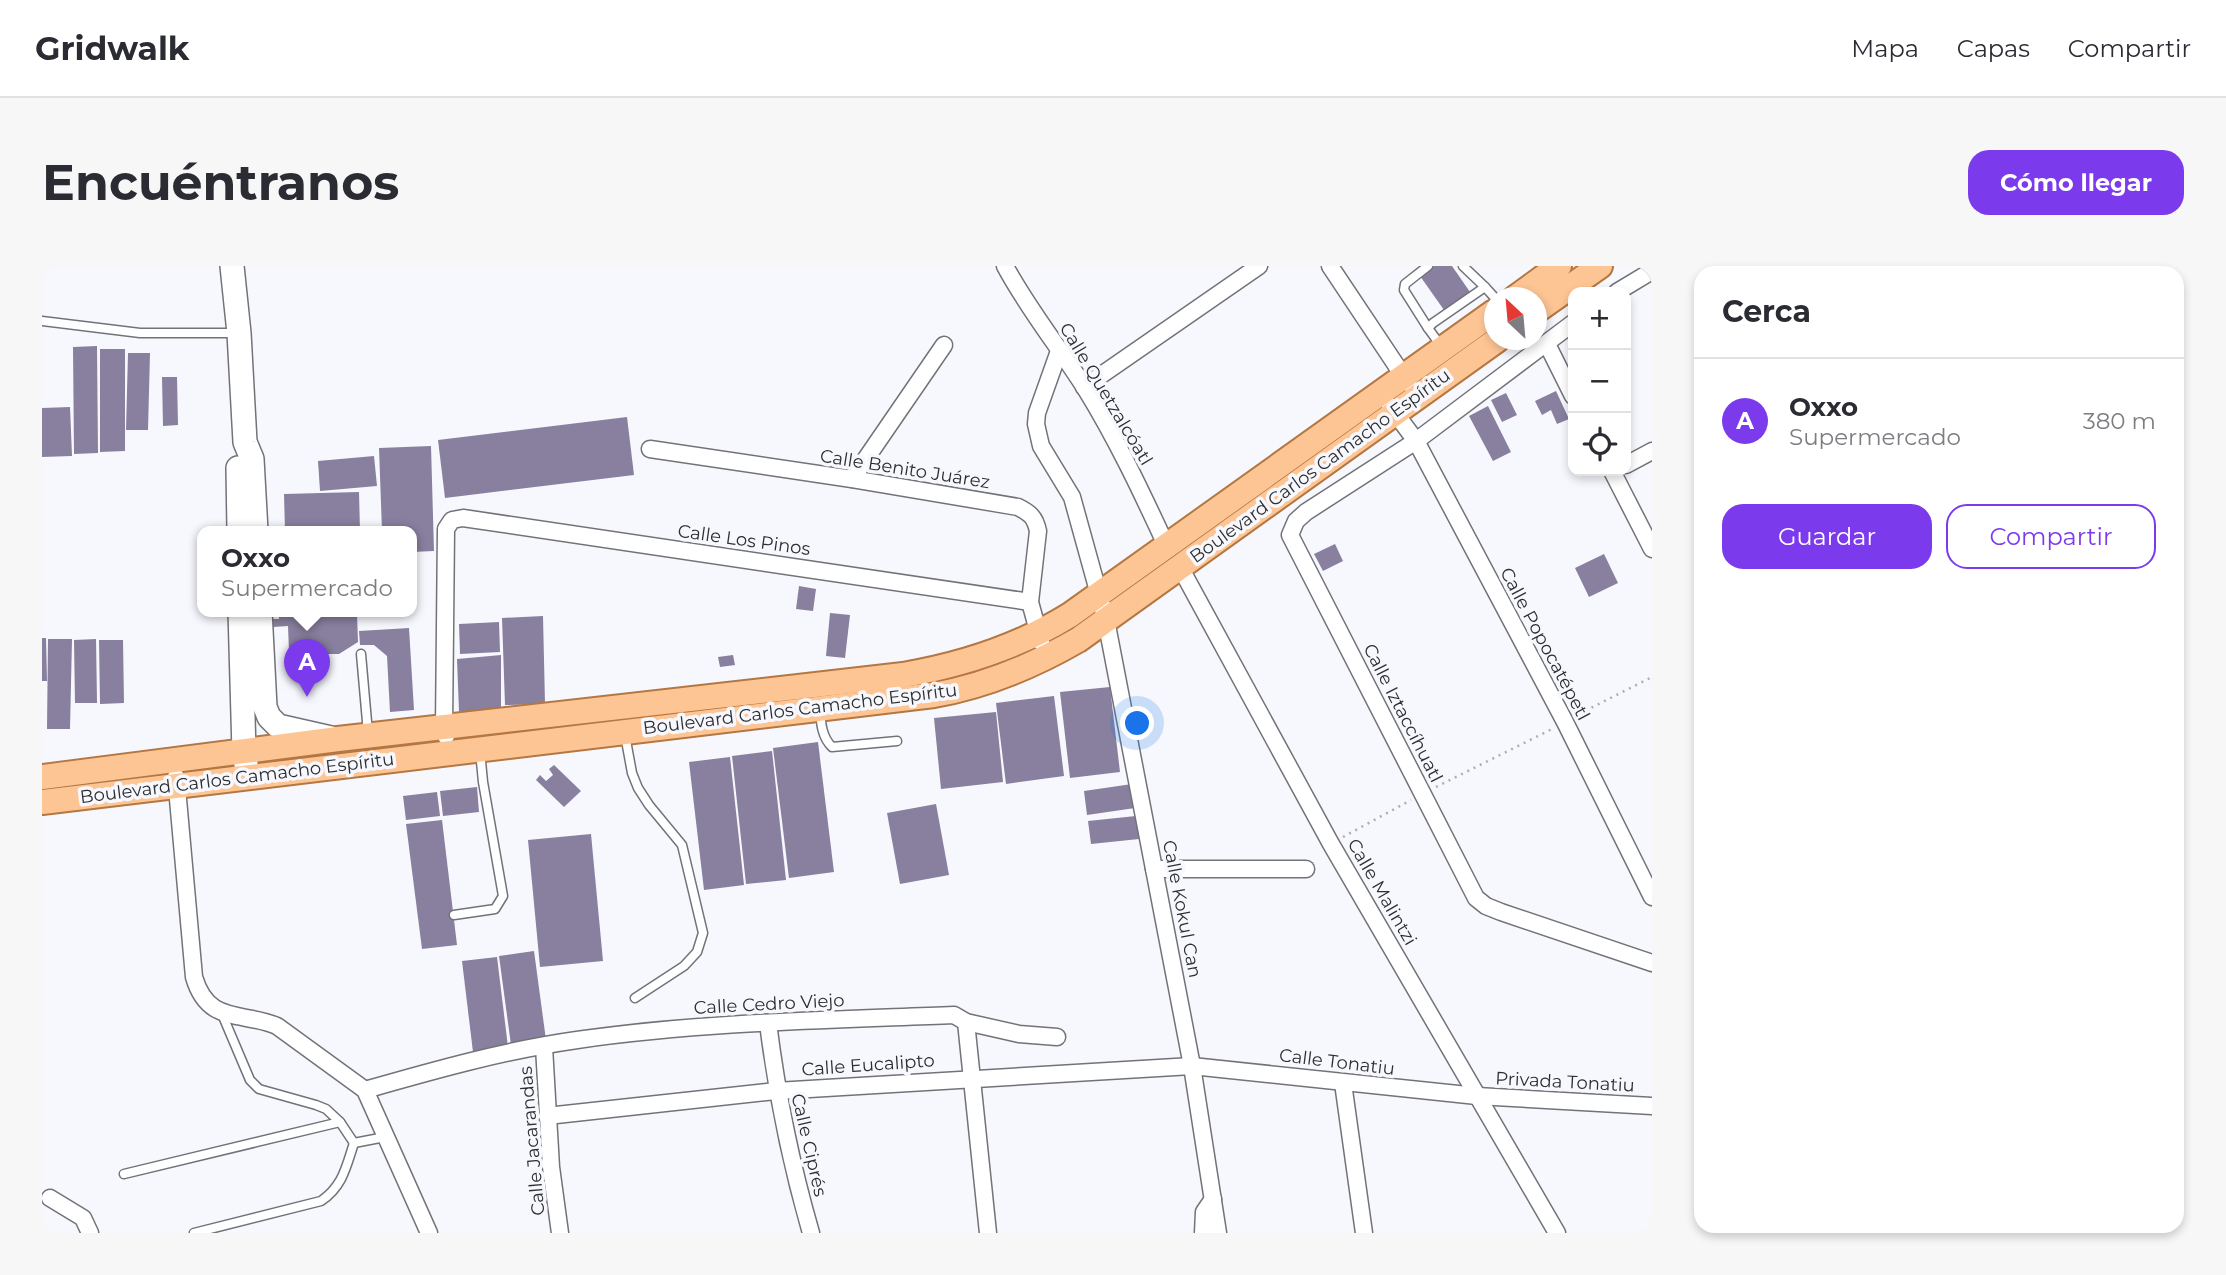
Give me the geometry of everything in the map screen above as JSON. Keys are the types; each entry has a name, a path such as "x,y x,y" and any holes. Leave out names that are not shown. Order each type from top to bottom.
{"main road":[{"path":"232,266 239,333 244,442 238,460 239,526"},
{"path":"1530,287 1559,266"},
{"path":"1547,303 1600,266"},
{"name":"Boulevard Carlos Camacho Espíritu","path":"42,802 176,773 246,764 450,752 625,732 957,691 1003,676 1047,658 1106,620 1395,414 1418,397 1484,322"},
{"name":"Boulevard Carlos Camacho Espíritu","path":"246,764 338,739 913,673 960,664 1039,634 1403,376 1484,345"},
{"path":"244,442 252,459 256,526"},
{"path":"240,617 246,764"},
{"path":"260,617 265,707 269,717 278,726 338,739"},
{"path":"243,719 269,717"},
{"name":"Boulevard Carlos Camacho Espíritu","path":"42,777 176,773"}],"street":[{"name":"Calle Quetzalcóatl","path":"1005,266 1124,454 1166,545"},
{"path":"1084,387 1259,266"},
{"path":"1333,267 1418,397"},
{"path":"1625,287 1652,271"},
{"path":"1568,327 1547,344 1568,386"},
{"path":"852,480 944,345"},
{"path":"1416,441 1539,350"},
{"name":"Calle Kokul Can","path":"1059,351 1037,413 1036,424 1041,446 1072,497 1106,620 1192,1066 1218,1233"},
{"name":"Calle Popocatépetl","path":"1380,393 1416,441 1565,722 1652,897"},
{"name":"Calle Iztaccíhuatl","path":"1416,441 1306,512 1296,521 1290,535 1476,898 1486,906 1652,963"},
{"name":"Calle Benito Juárez","path":"650,449 1018,508 1032,515 1038,531 1030,601 1047,658"},
{"path":"1631,462 1652,451"},
{"path":"1619,476 1652,549"},
{"name":"Calle Los Pinos","path":"444,727 446,529 452,520 463,518 1030,601"},
{"name":"Calle Malintzi","path":"1180,567 1331,844 1557,1233"},
{"path":"444,727 450,752"},
{"path":"176,773 194,977 202,996 222,1014 264,1020 277,1026 365,1090 429,1233"},
{"path":"1154,869 1307,869"},
{"name":"Calle Cedro Viejo","path":"365,1090 452,1066 577,1040 664,1029 954,1015 966,1022 1019,1034 1057,1037"},
{"path":"966,1022 988,1233"},
{"name":"Calle Ciprés","path":"768,1023 776,1091 811,1233"},
{"name":"Calle Jacarandas","path":"544,1047 551,1167 560,1233"},
{"name":"Calle Tonatiu","path":"1192,1066 1477,1096"},
{"name":"Calle Eucalipto","path":"547,1116 776,1091 1192,1066"},
{"path":"1343,1083 1364,1233"},
{"name":"Privada Tonatiu","path":"1477,1096 1652,1106"},
{"path":"50,1198 83,1218 90,1233"},
{"path":"1203,1233 1204,1212 1213,1199"}],"lane":[{"path":"1428,266 1405,284 1404,290 1450,358"},
{"path":"1463,266 1485,287"},
{"path":"1428,328 1484,288"},
{"path":"42,321 140,333 239,333"},
{"path":"361,654 368,736"},
{"path":"820,708 821,727 832,747 897,741"},
{"path":"625,732 632,773 638,788 682,845 704,933 697,952 684,966 635,998"},
{"path":"454,915 495,909 503,896 479,748"},
{"path":"222,1014 250,1080 259,1089 326,1110 340,1122 354,1143"},
{"path":"124,1174 340,1122"},
{"path":"354,1143 385,1137"},
{"path":"194,1233 321,1201 339,1185 354,1143"}],"path":[{"path":"1331,844 1652,677"}],"building":[{"path":"1434,266 1452,266 1470,292 1444,310 1420,276"},
{"path":"97,346 98,453 74,454 73,347"},
{"path":"100,349 125,349 125,451 100,452"},
{"path":"128,353 150,353 148,430 126,430"},
{"path":"162,377 177,377 178,425 163,426"},
{"path":"1556,391 1568,419 1557,424 1551,410 1542,415 1535,401"},
{"path":"1506,393 1517,415 1502,422 1491,400"},
{"path":"1488,406 1511,452 1493,461 1469,416"},
{"path":"70,407 72,456 42,457 42,408"},
{"path":"627,417 634,475 445,498 438,440"},
{"path":"431,446 434,551 417,552 417,526 382,526 379,448"},
{"path":"374,456 377,486 320,491 318,461"},
{"path":"359,492 360,526 285,526 284,494"},
{"path":"1335,544 1343,561 1323,571 1314,554"},
{"path":"1604,554 1618,583 1589,597 1575,568"},
{"path":"799,586 816,589 813,611 796,609"},
{"path":"830,613 850,615 845,658 826,656"},
{"path":"543,616 545,704 505,705 502,618"},
{"path":"357,617 358,642 339,654 324,654 324,671 320,675 290,677 288,626 273,627 273,619"},
{"path":"499,622 500,652 460,654 459,624"},
{"path":"409,628 414,710 390,712 387,656 374,645 360,645 359,631"},
{"path":"42,638 46,638 47,681 42,681"},
{"path":"48,639 72,639 70,729 47,729"},
{"path":"96,639 97,703 75,703 74,640"},
{"path":"99,640 123,640 124,703 100,704"},
{"path":"501,655 501,708 459,712 457,659"},
{"path":"733,655 735,665 720,667 718,657"},
{"path":"1110,687 1120,772 1070,778 1060,692"},
{"path":"1054,696 1064,776 1006,784 996,703"},
{"path":"996,712 1003,782 941,789 934,718"},
{"path":"818,742 834,872 789,878 773,748"},
{"path":"772,751 786,880 746,884 732,756"},
{"path":"730,757 744,885 704,890 689,762"},
{"path":"554,765 581,791 564,807 536,780 540,775 546,781 553,775 549,769"},
{"path":"1132,784 1135,808 1087,815 1084,791"},
{"path":"477,787 479,812 443,816 440,791"},
{"path":"437,792 440,816 406,820 403,796"},
{"path":"936,804 949,875 900,884 887,813"},
{"path":"1136,816 1139,839 1091,844 1088,821"},
{"path":"442,820 457,945 422,949 406,824"},
{"path":"591,834 603,961 540,967 528,840"},
{"path":"534,951 546,1040 511,1045 499,956"},
{"path":"497,957 508,1047 473,1052 462,961"}],"place":[{"name":"Oxxo","path":"307,697"}]}
